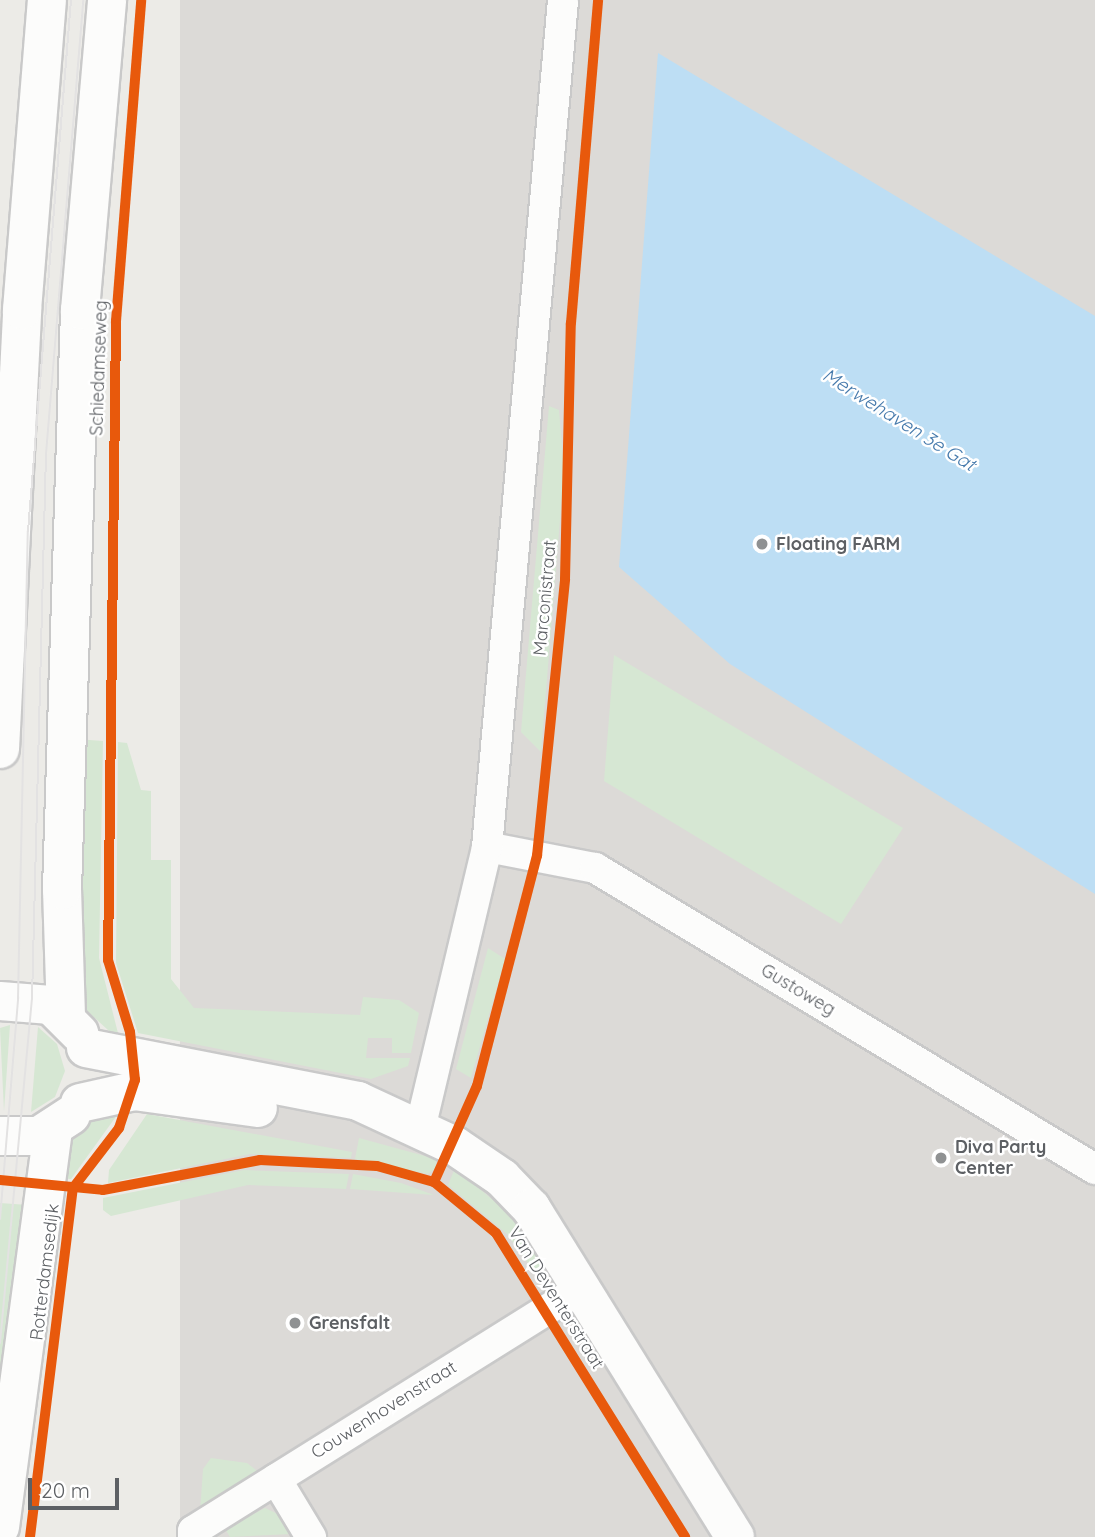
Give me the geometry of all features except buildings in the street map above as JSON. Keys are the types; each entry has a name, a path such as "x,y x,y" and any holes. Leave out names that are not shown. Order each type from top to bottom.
{"main road":[{"path":"0,749 47,0"},
{"name":"Schiedamseweg","path":"66,1016 66,733 80,310 107,0"},
{"path":"0,1000 32,999 66,1016 86,1048 87,1086 80,1103 53,1130 22,1138 0,1136"},
{"name":"Van Deventerstraat","path":"86,1048 358,1101 420,1129 502,1178 531,1209 735,1537"},
{"name":"Van Deventerstraat","path":"80,1103 134,1091 420,1129"},
{"name":"Rotterdamsedijk","path":"0,1527 53,1130"}],"street":[{"name":"Marconistraat","path":"420,1129 487,847 563,0"},
{"name":"Gustoweg","path":"487,847 595,868 1095,1168"},
{"name":"Couwenhovenstraat","path":"193,1537 276,1479 581,1289"},
{"path":"276,1479 311,1537"}],"shaded area":[{"path":"180,0 1095,0 1095,1537 180,1537"}],"green space":[{"path":"549,406 559,410 564,471 541,752 521,732"},
{"path":"614,655 903,828 841,924 604,781"},
{"path":"76,739 103,741 99,958 120,1041 85,1009"},
{"path":"118,742 127,743 141,790 151,791 151,860 171,860 171,979 194,1008 360,1015 363,997 399,1000 419,1013 411,1053 392,1053 392,1038 368,1038 366,1058 410,1058 408,1066 371,1079 138,1033 116,963"},
{"path":"488,948 505,959 471,1078 456,1069"},
{"path":"10,1025 4,1111 0,1028"},
{"path":"38,1027 57,1044 65,1071 55,1097 31,1112"},
{"path":"120,1111 71,1179 57,1178 64,1143 88,1120"},
{"path":"147,1114 352,1152 351,1158 250,1154 108,1183 109,1170"},
{"path":"359,1138 436,1159 436,1168 428,1174 355,1159"},
{"path":"455,1168 520,1223 548,1264 544,1285 507,1234 448,1185"},
{"path":"244,1170 349,1174 346,1189 248,1185 111,1216 103,1210 103,1198"},
{"path":"353,1174 401,1183 434,1195 350,1189"},
{"path":"0,1203 28,1205 0,1410"},
{"path":"211,1458 247,1463 261,1474 200,1512 203,1469"},
{"path":"265,1508 280,1515 293,1534 230,1537 225,1529"}],"water":[{"name":"Merwehaven 3e Gat","path":"658,53 1095,316 1095,894 730,664 619,567"}],"tram line":[{"path":"0,1219 18,998 28,531 71,0"},
{"path":"0,1343 32,999 46,454 83,0"}],"cycle path":[{"path":"30,1537 73,1188 119,1128 135,1080 130,1032 108,960 116,321 141,0"},
{"path":"434,1182 477,1086 537,856 565,579 571,323 598,0"},
{"path":"0,1180 103,1190 260,1160 377,1166 434,1182 496,1233 685,1537"}],"place":[{"name":"Floating FARM","path":"762,544"},
{"name":"Diva Party Center","path":"941,1158"},
{"name":"Grensfalt","path":"295,1323"}]}
